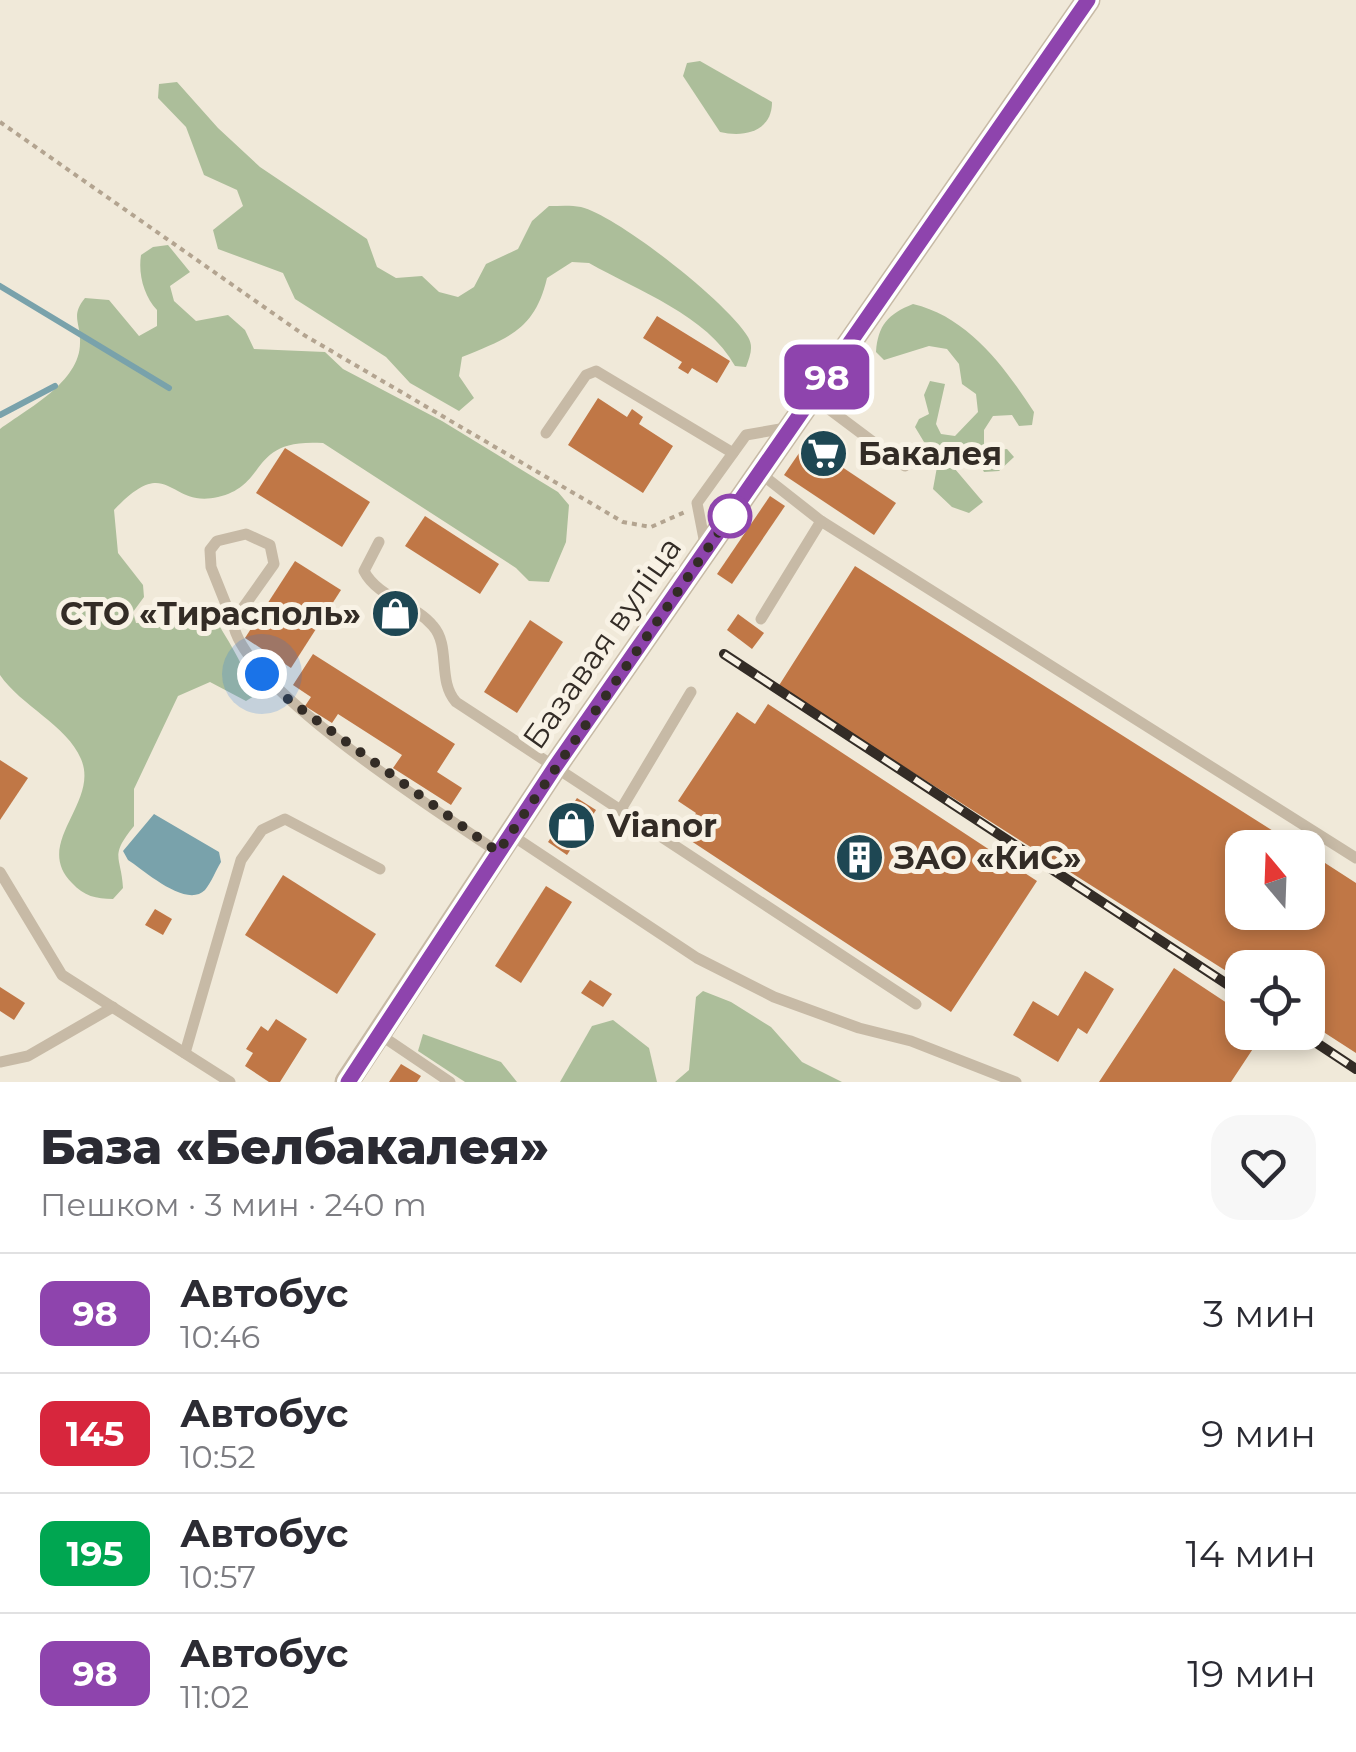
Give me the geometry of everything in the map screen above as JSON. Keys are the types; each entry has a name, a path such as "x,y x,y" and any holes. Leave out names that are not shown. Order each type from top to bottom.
{"street":[{"name":"Базавая вуліца","path":"348,1082 555,767 1088,0"}],"lane":[{"path":"546,432 586,375 596,371 733,454"},
{"path":"813,397 905,466"},
{"path":"706,550 697,503 746,434 790,427"},
{"path":"760,473 821,521 1356,858"},
{"path":"761,618 821,521"},
{"path":"233,622 274,564 270,544 246,534 217,541 210,550 211,567 242,652 290,701 504,843 697,958 774,997 859,1028 912,1041 1016,1082"},
{"path":"379,542 364,571 370,583 431,622 438,633 447,691 620,811 916,1004"},
{"path":"620,811 691,692"},
{"path":"184,1053 241,860 262,830 284,819 380,869"},
{"path":"0,872 62,975 230,1082"},
{"path":"0,1062 28,1056 113,1007"},
{"path":"379,1034 450,1082"}],"path":[{"path":"0,122 304,335 624,522 651,528 697,503"}],"green space":[{"path":"700,61 772,102 762,126 747,133 720,132 683,76 687,63"},
{"path":"177,82 260,167 367,239 377,267 396,278 422,276 439,292 458,297 474,287 486,264 518,249 532,221 549,206 581,207 645,243 719,304 750,341 746,367 735,366 707,332 670,306 589,263 572,262 547,278 535,310 517,330 462,357 459,376 474,398 459,411 410,383 386,357 295,299 283,273 218,249 213,230 243,206 237,190 204,175 186,127 158,98 159,84"},
{"path":"168,245 190,272 170,286 174,301 196,321 228,315 245,330 254,349 325,352 343,369 442,421 558,492 569,505 566,542 549,582 529,581 516,568 323,443 282,448 270,455 246,483 218,497 188,496 158,483 132,493 114,510 118,553 143,585 144,597 133,612 136,623 171,622 187,607 207,609 235,652 254,696 246,701 210,682 178,696 134,789 134,826 118,856 123,888 113,899 101,898 86,894 72,883 62,868 59,853 82,791 81,759 65,736 0,675 0,429 50,393 71,370 80,343 78,310 85,298 109,300 139,336 157,326 157,310 145,291 140,262 141,255 153,247"},
{"path":"913,304 933,310 968,332 997,361 1034,412 1032,425 1019,426 1012,415 993,416 984,430 988,451 1007,449 1014,457 999,471 984,472 976,456 959,454 955,469 983,502 969,513 952,507 933,489 939,456 935,445 924,442 915,427 919,419 929,414 924,395 930,381 945,384 936,424 941,434 955,436 978,412 976,394 962,384 959,364 947,349 929,346 884,360 876,352 886,322"},
{"path":"703,991 731,1002 771,1027 802,1062 842,1082 675,1082 689,1070 696,997"},
{"path":"613,1020 649,1048 657,1082 560,1082 592,1026"},
{"path":"423,1034 501,1062 517,1082 465,1082 418,1051"}],"water":[{"path":"154,814 219,852 221,862 205,890 197,895 187,895 154,879 128,860 123,851"}],"building":[{"path":"657,316 730,361 717,383 692,368 688,374 678,368 682,362 643,338"},
{"path":"598,398 627,417 632,409 643,417 639,424 673,446 643,493 568,445"},
{"path":"806,443 896,503 874,535 784,475"},
{"path":"285,448 370,502 342,547 256,493"},
{"path":"770,496 785,506 732,584 717,574"},
{"path":"425,516 499,564 480,594 405,546"},
{"path":"295,561 341,590 291,668 245,638"},
{"path":"855,566 1272,830 1225,830 1225,930 1325,930 1325,863 1356,883 1356,1053 1325,1033 1325,950 1225,950 1225,970 778,687"},
{"path":"738,614 764,633 752,649 727,630"},
{"path":"530,620 563,642 517,713 484,692"},
{"path":"313,654 455,744 437,772 462,788 451,805 393,768 402,755 338,714 332,723 305,706 311,697 293,685"},
{"name":"ЗАО «КиС»","path":"768,704 1037,881 951,1012 682,835 696,813 678,801 737,712 755,724"},
{"path":"0,760 28,778 0,820"},
{"name":"Vianor","path":"577,798 596,810 567,855 548,842"},
{"path":"283,875 376,934 337,994 245,935"},
{"path":"546,886 572,902 521,983 495,966"},
{"path":"155,909 172,919 163,935 145,925"},
{"path":"1174,968 1225,1002 1225,1050 1252,1050 1231,1082 1099,1082"},
{"path":"1085,971 1114,989 1087,1034 1078,1028 1058,1062 1013,1035 1033,1001 1058,1016"},
{"path":"590,980 612,994 603,1007 581,993"},
{"path":"0,987 25,1003 14,1020 0,1011"},
{"path":"276,1019 307,1039 280,1082 269,1082 245,1066 253,1053 246,1049 261,1026 268,1031"},
{"path":"401,1064 421,1076 417,1082 389,1082"}],"waterway":[{"path":"0,286 169,388"},
{"path":"0,415 55,386"}],"railway":[{"path":"724,654 1225,983"},
{"path":"1325,1049 1356,1069"}],"bus line":[{"name":"98","path":"348,1082 555,767 1088,0"}],"place":[{"name":"Бакалея","path":"823,454"},
{"name":"СТО «Тирасполь»","path":"396,614"},
{"name":"Vianor","path":"572,826"},
{"name":"ЗАО «КиС»","path":"859,858"}],"route":[{"path":"262,674 290,701 498,852 730,516"}]}
